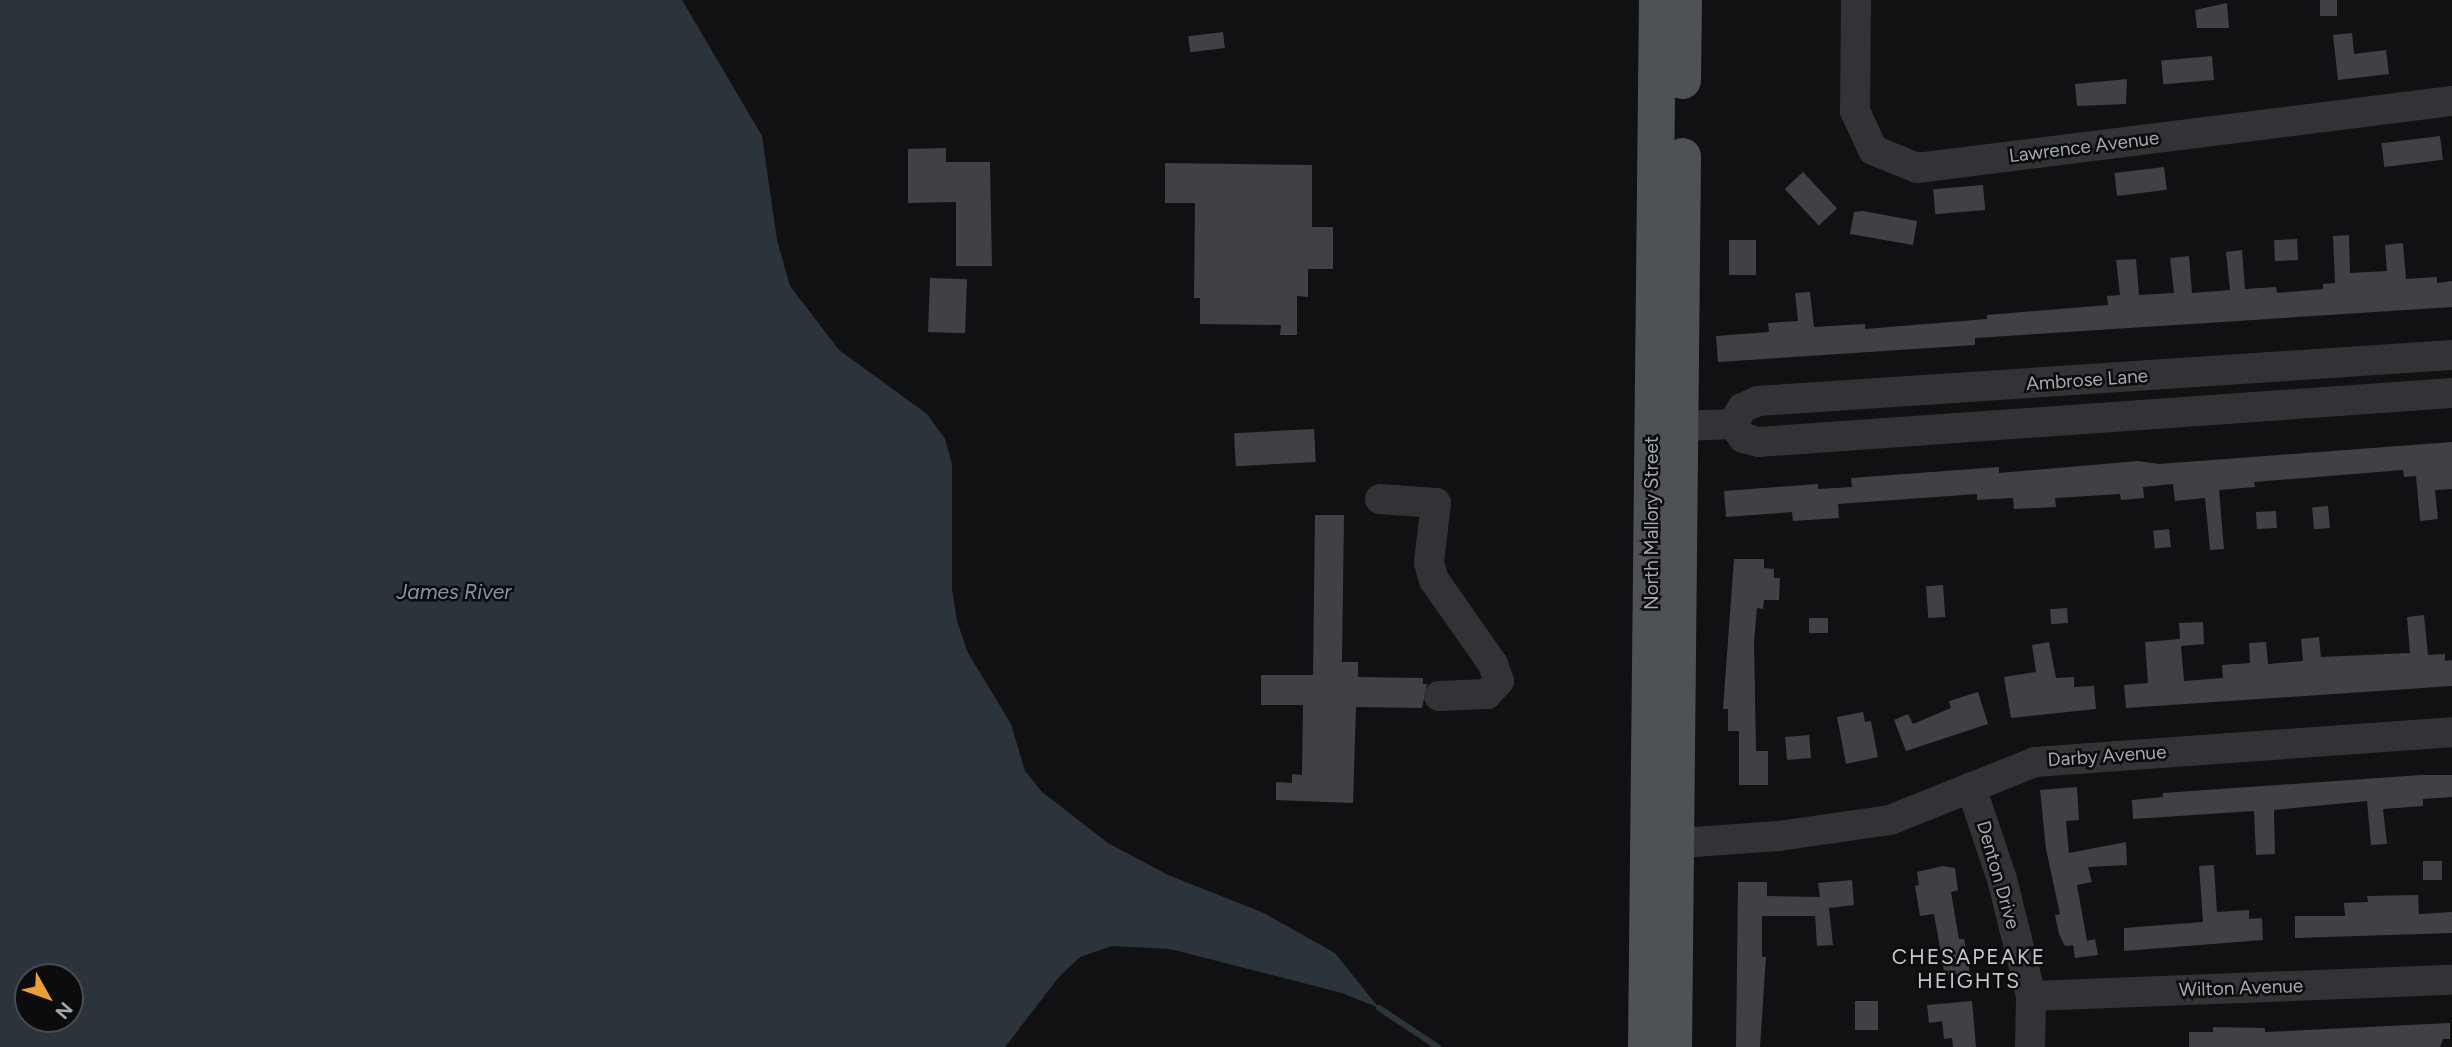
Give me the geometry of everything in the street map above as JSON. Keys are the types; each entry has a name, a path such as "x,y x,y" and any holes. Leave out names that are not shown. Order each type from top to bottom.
{"main road":[{"name":"North Mallory Street","path":"1657,0 1667,427"},
{"name":"North Mallory Street","path":"1672,1047 1662,845 1667,427 1683,0"},
{"name":"North Mallory Street","path":"1646,1047 1662,845"}],"street":[{"name":"Lawrence Avenue","path":"1856,0 1855,111 1873,150 1917,167 2452,101"},
{"name":"Ambrose Lane","path":"2452,355 1758,401 1742,408 1733,425 1739,435 1754,442 2452,393"},
{"path":"2262,368 2265,406"},
{"path":"1912,392 1916,431"},
{"path":"1667,427 1733,425"},
{"path":"1380,499 1436,503 1429,563 1434,580 1493,664 1499,681 1487,694 1439,696"},
{"name":"Darby Avenue","path":"1662,845 1890,820 2035,762 2452,732"},
{"name":"Denton Drive","path":"1971,787 2002,879 2031,996 2030,1047"},
{"name":"Wilton Avenue","path":"2031,996 2452,980"}],"water":[{"name":"James River","path":"0,0 682,0 762,136 777,240 790,286 839,350 927,414 945,439 952,464 952,589 957,621 968,653 1011,724 1025,771 1042,792 1108,843 1168,875 1264,913 1335,953 1379,1008 1342,993 1170,949 1112,946 1080,957 1059,977 1005,1047 0,1047"}],"building":[{"path":"2320,0 2337,0 2337,16 2320,16"},
{"path":"2227,3 2229,28 2197,28 2195,10"},
{"path":"1223,32 1225,48 1190,52 1188,36"},
{"path":"2352,33 2354,54 2386,50 2389,74 2338,80 2333,35"},
{"path":"2212,56 2214,80 2163,84 2161,60"},
{"path":"2127,79 2126,104 2077,106 2075,84"},
{"path":"2440,136 2443,160 2384,167 2381,143"},
{"path":"946,148 946,162 990,162 992,266 956,266 956,202 908,203 908,149"},
{"path":"1165,163 1312,165 1312,227 1333,227 1333,269 1308,269 1308,297 1297,296 1297,335 1280,335 1281,325 1200,324 1200,298 1194,298 1195,203 1165,203"},
{"path":"2164,167 2167,190 2117,196 2114,173"},
{"path":"1803,172 1837,209 1819,226 1785,189"},
{"path":"1983,185 1985,210 1935,214 1933,189"},
{"path":"1863,211 1917,221 1913,245 1850,234 1854,212"},
{"path":"2349,235 2350,273 2387,271 2385,245 2403,243 2406,279 2437,277 2437,283 2452,281 2452,307 1975,338 1975,345 1718,362 1716,336 1769,332 1768,323 1798,321 1795,293 1810,292 1814,327 1865,324 1865,329 1987,319 1987,315 2108,305 2107,296 2120,295 2116,260 2136,259 2139,295 2174,293 2170,258 2189,256 2192,293 2230,290 2226,252 2242,250 2245,289 2276,287 2277,293 2323,289 2323,284 2335,283 2333,236"},
{"path":"2297,239 2298,260 2275,261 2274,240"},
{"path":"1729,240 1756,240 1756,275 1729,275"},
{"path":"930,278 967,279 965,333 928,332"},
{"path":"1314,429 1316,462 1236,466 1234,433"},
{"path":"2452,442 2452,489 2435,490 2438,519 2420,521 2416,476 2404,477 2403,470 2254,482 2255,487 2219,490 2224,549 2210,550 2205,498 2175,501 2173,484 2143,487 2144,498 2121,500 2120,494 2055,498 2056,507 2014,509 2013,498 1977,500 1977,494 1838,504 1839,518 1793,521 1792,512 1726,517 1724,491 1818,484 1818,489 1852,487 1851,478 1999,467 1999,473 2138,461 2159,464"},
{"path":"2328,506 2330,528 2314,529 2312,507"},
{"path":"2276,511 2277,528 2257,529 2256,512"},
{"path":"1315,515 1344,515 1342,662 1358,662 1358,677 1423,678 1423,684 1427,684 1422,708 1356,707 1353,803 1276,800 1276,782 1292,783 1292,774 1302,775 1303,705 1261,705 1261,675 1313,675"},
{"path":"2169,529 2171,547 2155,549 2153,531"},
{"path":"1734,559 1764,559 1764,568 1774,569 1774,578 1780,578 1779,600 1764,600 1763,609 1757,608 1754,641 1756,751 1768,751 1768,785 1739,785 1739,731 1728,731 1728,709 1723,709"},
{"path":"1943,585 1945,617 1928,618 1926,586"},
{"path":"2067,608 2068,623 2051,624 2050,609"},
{"path":"2424,615 2428,655 2445,654 2445,661 2452,660 2452,686 2126,708 2124,685 2148,683 2145,642 2180,639 2179,623 2203,622 2204,644 2181,646 2184,681 2223,678 2222,665 2250,663 2249,643 2266,642 2268,664 2303,661 2301,639 2319,637 2321,657 2410,653 2407,617"},
{"path":"1809,618 1828,618 1828,633 1809,633"},
{"path":"2049,642 2056,678 2074,677 2074,687 2094,686 2096,709 2011,718 2004,677 2036,672 2032,645"},
{"path":"1978,692 1988,724 1906,751 1894,720 1908,714 1913,724 1951,708 1949,701"},
{"path":"1863,712 1865,722 1871,721 1878,757 1846,764 1837,717"},
{"path":"1809,735 1811,758 1787,760 1785,737"},
{"path":"2452,775 2452,797 2423,799 2423,806 2383,809 2387,844 2371,845 2367,801 2274,810 2275,854 2256,855 2254,811 2133,819 2132,800 2163,797 2163,793"},
{"path":"2077,787 2079,820 2066,821 2069,853 2126,842 2127,865 2088,867 2092,882 2077,885 2087,941 2095,939 2098,955 2075,958 2073,945 2065,946 2059,934 2055,915 2060,914 2046,849 2040,790"},
{"path":"2423,861 2442,861 2442,880 2423,880"},
{"path":"2214,865 2217,912 2249,910 2249,919 2262,918 2263,940 2124,951 2124,928 2203,922 2199,866"},
{"path":"1943,866 1955,868 1958,890 1951,892 1959,939 1964,939 1969,965 1969,972 1945,976 1934,914 1920,916 1915,886 1919,885 1917,872"},
{"path":"1852,880 1854,905 1829,908 1833,945 1817,946 1815,916 1762,916 1762,957 1766,957 1760,1047 1736,1047 1738,882 1767,882 1767,896 1820,897 1818,883"},
{"path":"2418,895 2419,914 2452,912 2452,933 2295,938 2295,916 2345,916 2344,903 2368,902 2367,896"},
{"path":"1855,1001 1878,1001 1878,1030 1855,1030"},
{"path":"1972,1001 1976,1047 1953,1047 1952,1038 1944,1039 1942,1021 1929,1023 1927,1005"},
{"path":"2450,1023 2450,1039 2443,1039 2440,1047 2189,1047 2189,1032 2213,1032 2213,1027 2265,1028 2265,1032"}],"waterway":[{"path":"1379,1008 1438,1047"}],"district":[{"name":"CHESAPEAKE HEIGHTS","path":"1969,969"}]}
